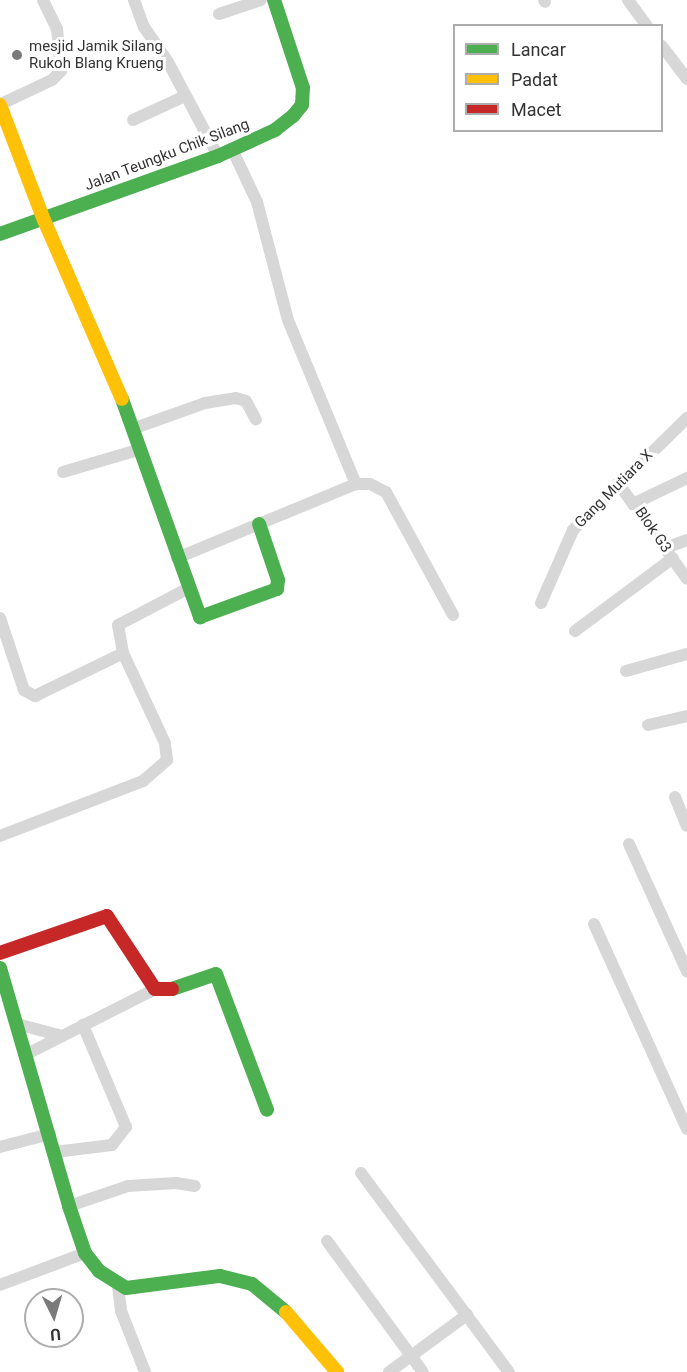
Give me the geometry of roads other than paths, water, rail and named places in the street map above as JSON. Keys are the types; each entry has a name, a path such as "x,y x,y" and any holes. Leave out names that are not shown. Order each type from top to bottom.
{"street":[{"path":"43,0 57,29 61,71 52,80 0,104 44,220 135,428 188,589 203,617 277,589 278,580 259,524"},
{"path":"134,0 144,27 218,156"},
{"path":"219,14 261,0"},
{"name":"Jalan Teungku Chik Silang","path":"0,234 218,156 275,130 302,105 303,88 274,0"},
{"path":"628,0 646,24"},
{"path":"663,47 687,79"},
{"path":"133,120 185,96"},
{"path":"232,149 257,202 288,320 356,484"},
{"path":"135,428 205,403 236,398 246,401 256,420"},
{"name":"Gang Mutiara X","path":"541,603 573,530 618,483 687,418"},
{"path":"63,472 141,449"},
{"path":"635,503 687,478"},
{"name":"Blok G3","path":"618,483 635,503 687,579"},
{"path":"177,558 356,484 380,486 386,492 453,615"},
{"path":"665,548 687,540"},
{"path":"575,632 673,558"},
{"path":"0,836 143,781 167,760 165,743 123,653 121,621 188,589"},
{"path":"0,618 24,690 35,696 123,653"},
{"path":"626,671 687,654"},
{"path":"648,725 683,717"},
{"path":"675,797 685,818"},
{"path":"629,844 687,971"},
{"path":"0,953 109,917 155,989"},
{"path":"594,924 687,1129"},
{"path":"0,968 27,1053 69,1206 85,1253 118,1286 121,1311 145,1372"},
{"path":"27,1053 155,989 168,990 216,974 221,978 267,1110"},
{"path":"17,1024 62,1036"},
{"path":"55,1152 112,1145 126,1127 83,1025"},
{"path":"0,1148 50,1134"},
{"path":"361,1173 509,1372"},
{"path":"69,1206 128,1186 176,1183 195,1186"},
{"path":"327,1241 423,1372"},
{"path":"0,1285 85,1253"},
{"path":"118,1286 135,1288 220,1276 246,1282 264,1290 296,1320 337,1372"},
{"path":"389,1372 467,1315"}],"place":[{"name":"mesjid Jamik Silang Rukoh Blang Krueng","path":"17,55"}]}
